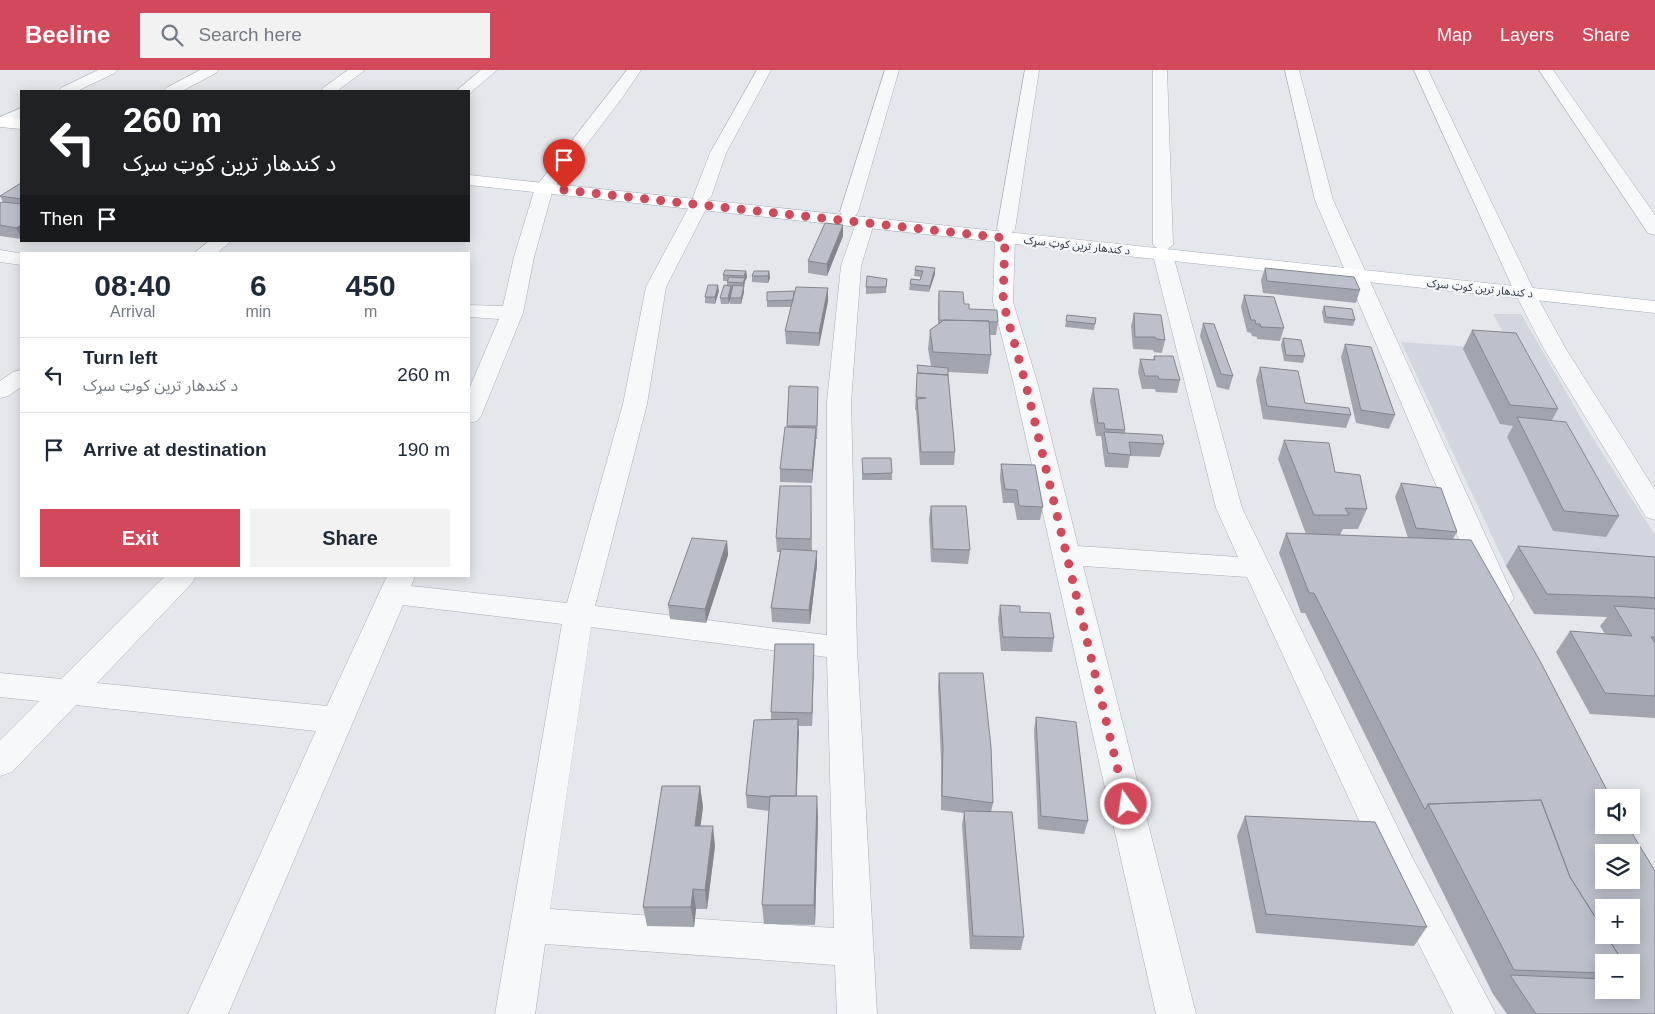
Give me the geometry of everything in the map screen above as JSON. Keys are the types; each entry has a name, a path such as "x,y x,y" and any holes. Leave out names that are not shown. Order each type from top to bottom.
{"main road":[{"name":"د کندهار ترين کوټ سړک","path":"470,172 547,184 1523,288 1655,306"},
{"name":"د کندهار ترين کوټ سړک","path":"470,180 547,184"},
{"name":"د کندهار ترين کوټ سړک","path":"1523,288 1655,297"}],"street":[{"path":"173,90 211,70"},
{"path":"329,90 358,70"},
{"path":"464,90 490,70"},
{"path":"470,414 512,313 524,257 547,184 617,95 634,70"},
{"path":"515,1014 578,615 635,404 656,287 701,201 718,153 764,70"},
{"path":"857,1014 842,648 839,402 857,217 892,70"},
{"path":"1032,70 1006,233 1003,302 1026,385 1176,1014"},
{"path":"1160,70 1163,250 1229,508 1399,868 1476,1014"},
{"path":"1292,70 1324,200 1357,270 1508,615"},
{"path":"1421,70 1523,288 1555,349 1655,512"},
{"path":"1546,70 1655,229"},
{"path":"76,71 106,72"},
{"path":"68,90 106,72"},
{"path":"11,129 20,115"},
{"path":"206,252 221,242"},
{"path":"0,256 20,259"},
{"path":"470,311 512,313"},
{"path":"0,391 20,378"},
{"path":"1066,555 1258,568"},
{"path":"0,762 181,577"},
{"path":"208,1014 397,585 578,615 842,648"},
{"path":"0,685 338,720"},
{"path":"529,924 854,948"}],"shaded area":[{"path":"1493,314 1521,314 1592,437 1655,535 1655,578 1506,566 1401,342 1513,350"}],"building":[{"path":"20,184 20,199 0,196"},
{"path":"0,203 20,204 20,226 16,228 0,225"},
{"path":"825,223 843,225 827,264 808,261"},
{"path":"916,266 935,268 930,286 910,284 911,279 920,280 923,271 915,270"},
{"path":"1265,268 1354,277 1360,290 1267,281"},
{"path":"725,270 746,271 744,276 723,275"},
{"path":"754,271 769,271 768,276 752,276"},
{"path":"867,276 887,279 886,287 866,287"},
{"path":"729,277 745,278 743,283 727,282"},
{"path":"708,285 718,285 715,297 705,297"},
{"path":"724,285 731,286 728,298 720,298"},
{"path":"733,285 744,286 741,298 730,298"},
{"path":"796,287 828,288 819,333 785,331"},
{"path":"794,291 793,300 767,301 767,292"},
{"path":"939,291 963,292 964,304 969,304 969,309 997,310 998,322 939,320"},
{"path":"1244,295 1274,297 1284,328 1261,327 1260,324 1256,324 1255,320 1251,320"},
{"path":"1324,306 1352,309 1355,320 1326,317"},
{"path":"1134,313 1161,315 1165,340 1155,337 1135,337"},
{"path":"1067,315 1096,318 1095,324 1066,321"},
{"path":"944,320 989,321 991,355 933,352 930,330"},
{"path":"1203,323 1214,324 1233,376 1221,374"},
{"path":"1472,330 1516,333 1558,409 1510,405"},
{"path":"1283,338 1301,340 1305,356 1286,355"},
{"path":"1345,344 1371,347 1395,415 1361,410"},
{"path":"1154,356 1173,356 1180,380 1145,376 1140,359 1155,360"},
{"path":"917,365 948,368 948,375 918,373"},
{"path":"1260,367 1298,371 1305,403 1349,408 1351,415 1267,406"},
{"path":"917,373 948,375 955,452 921,452 917,399 926,398 916,397"},
{"path":"789,386 818,387 817,426 787,426"},
{"path":"1093,388 1118,389 1125,430 1105,429 1104,423 1098,423"},
{"path":"1517,417 1566,422 1619,516 1564,511"},
{"path":"785,427 816,428 812,470 780,469"},
{"path":"1104,432 1162,435 1164,444 1129,442 1131,455 1108,453"},
{"path":"1284,440 1329,443 1335,472 1360,475 1367,509 1345,508 1349,515 1314,515"},
{"path":"862,458 891,458 892,473 863,474"},
{"path":"1001,464 1035,465 1043,507 1019,506 1017,490 1005,489"},
{"path":"1401,483 1441,488 1457,532 1416,528"},
{"path":"780,486 811,486 811,539 776,538"},
{"path":"931,506 966,506 970,550 933,549"},
{"path":"1286,533 1471,540 1540,661 1606,789 1595,789 1595,834 1632,834 1639,844 1595,844 1595,889 1640,889 1640,846 1655,871 1655,1014 1536,1014 1510,975 1595,979 1595,999 1640,999 1640,954 1618,954 1612,944 1640,944 1640,899 1595,899 1595,917 1570,877 1541,800 1428,804 1425,810 1314,593 1309,593"},
{"path":"692,538 727,541 705,609 668,605"},
{"path":"1518,546 1655,557 1655,598 1547,594"},
{"path":"781,549 817,551 809,610 771,608"},
{"path":"1000,605 1020,606 1020,612 1050,613 1054,638 1003,637"},
{"path":"1614,606 1655,609 1655,637 1651,637 1655,643 1655,696 1605,693 1570,631 1632,636"},
{"path":"775,644 814,644 812,713 771,712"},
{"path":"939,673 983,673 991,747 993,803 942,796 943,747"},
{"path":"1036,717 1076,722 1088,821 1041,816"},
{"path":"798,719 796,796 770,797 746,795 754,720"},
{"path":"662,786 700,786 695,826 713,826 705,890 693,889 691,907 643,907"},
{"path":"770,796 817,796 814,905 762,905"},
{"path":"1541,800 1570,877 1595,917 1595,944 1612,944 1618,954 1595,954 1595,973 1514,970 1428,804"},
{"path":"964,811 1012,812 1024,937 973,936"},
{"path":"1245,816 1375,822 1427,927 1266,914"}],"route":[{"path":"564,190 1005,238 1003,302 1026,385 1126,804"}]}
